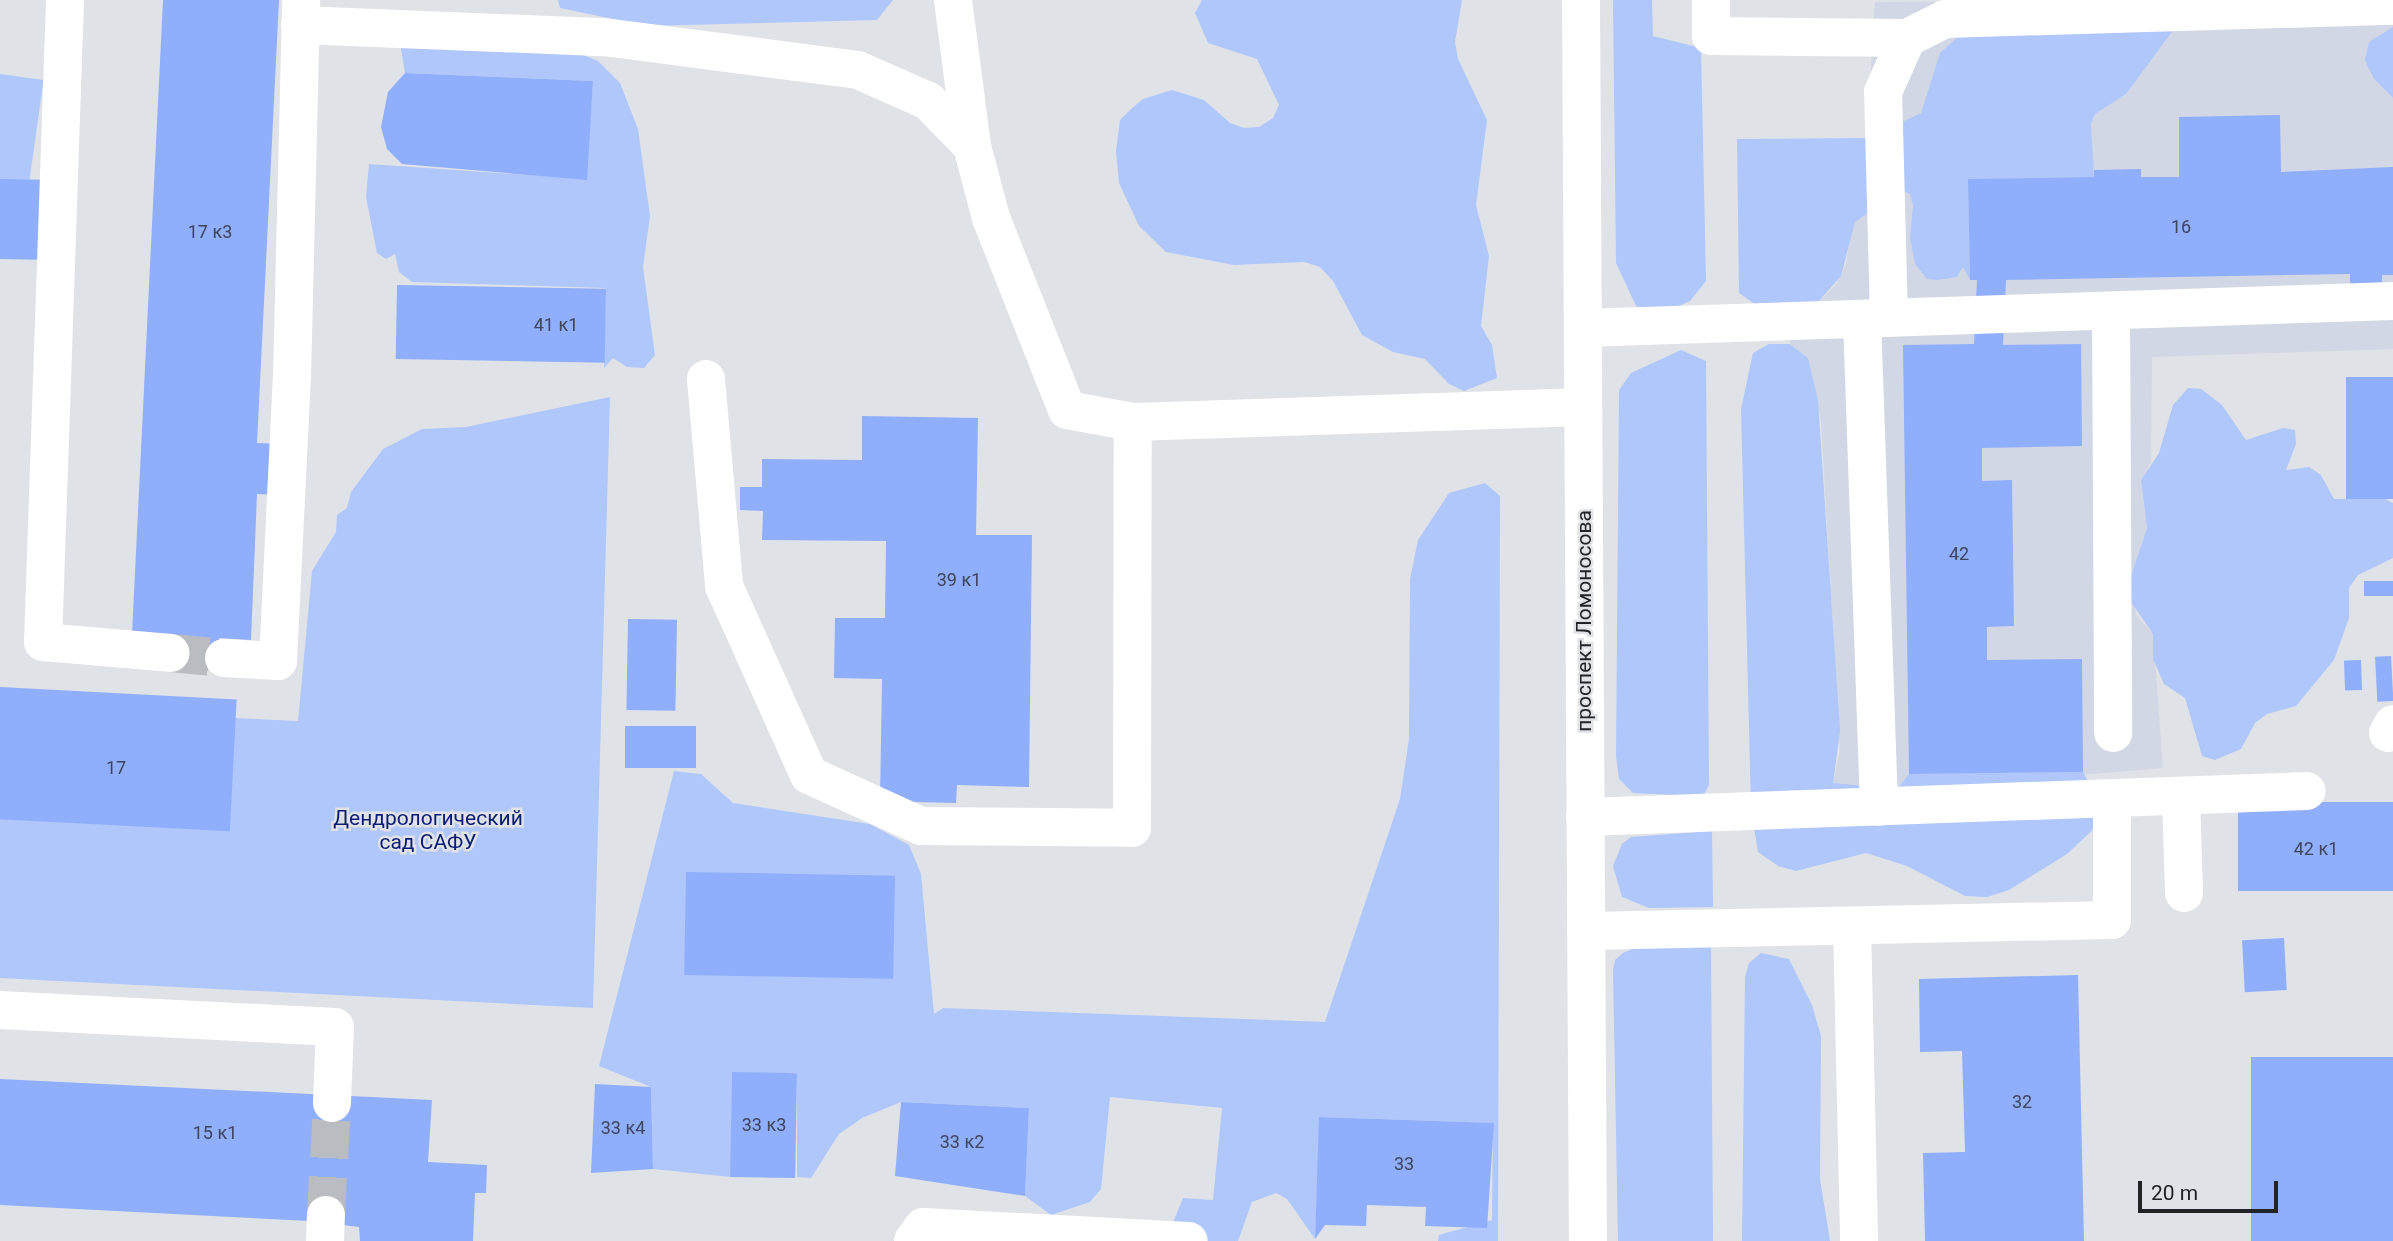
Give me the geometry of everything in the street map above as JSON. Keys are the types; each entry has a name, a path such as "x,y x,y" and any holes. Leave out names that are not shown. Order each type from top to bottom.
{"main road":[{"path":"65,0 43,642 172,653"},
{"path":"953,0 972,146 991,218 1068,410 1133,422 1583,407"},
{"name":"проспект Ломоносова","path":"1581,0 1588,1241"},
{"path":"1711,0 1711,36 1907,37 1945,19 1981,9 2393,6"},
{"path":"224,658 278,661 292,377 300,12 604,37 858,70 928,102 972,146"},
{"path":"1879,807 1876,318 1883,92 1907,37"},
{"path":"1583,328 2393,301"},
{"path":"2111,310 2113,733"},
{"path":"706,379 724,586 808,775 921,826 1132,828 1133,422"},
{"path":"1585,817 2307,791"},
{"path":"2181,796 2185,893"},
{"path":"1586,931 2112,920 2112,799"},
{"path":"1852,926 1859,1241"},
{"path":"0,1010 335,1027 332,1103"},
{"path":"913,1241 923,1227 1189,1241"}],"shaded area":[{"path":"2393,0 2393,349 2152,357 2151,462 2141,481 2147,528 2130,580 2136,615 2153,634 2163,768 1877,792 1833,783 1840,751 1821,421 1808,358 1790,344 1787,307 1817,303 1835,286 1846,264 1867,138 1875,2"}],"green space":[{"path":"558,0 893,0 877,20 647,26 560,8"},
{"path":"1202,0 1462,0 1455,42 1458,59 1487,120 1476,205 1489,256 1481,326 1492,345 1497,378 1464,391 1449,384 1425,359 1393,352 1362,335 1333,281 1320,267 1304,262 1234,265 1166,252 1139,226 1119,183 1116,151 1120,120 1131,109 1143,99 1172,90 1204,100 1230,123 1244,128 1259,127 1273,118 1279,105 1257,59 1208,43 1195,13"},
{"path":"1613,0 1652,0 1653,36 1701,48 1706,281 1690,301 1674,308 1645,310 1636,306 1616,263"},
{"path":"2180,21 2126,94 2095,114 2091,124 2094,177 1968,179 1970,280 1963,267 1957,277 1927,279 1915,264 1910,237 1913,205 1910,194 1900,190 1855,222 1841,276 1817,303 1756,305 1739,293 1737,139 1867,138 1913,117 1921,113 1940,53 1960,35"},
{"path":"2393,27 2393,98 2374,79 2365,60 2369,42"},
{"path":"400,43 584,55 598,61 620,83 638,129 650,216 643,267 655,355 644,368 627,367 613,358 604,368 606,288 412,282 399,272 395,254 386,259 377,253 366,197 369,164 586,179 593,81 405,73"},
{"path":"0,74 44,80 29,184 0,180"},
{"path":"1769,344 1790,344 1808,358 1818,400 1840,731 1833,783 1897,789 1909,774 2083,772 2103,809 2100,823 2067,854 2009,890 1987,897 1965,896 1907,866 1866,853 1796,871 1778,866 1758,852 1751,808 1741,409 1753,353"},
{"path":"1681,350 1706,361 1709,785 1705,793 1696,796 1633,793 1619,779 1616,756 1619,390 1631,373"},
{"path":"2188,388 2201,389 2222,405 2246,440 2283,428 2295,430 2296,444 2286,470 2309,467 2321,475 2334,499 2384,498 2393,503 2393,558 2358,575 2349,588 2349,618 2334,660 2296,706 2267,714 2255,723 2241,749 2215,760 2202,756 2185,698 2164,684 2153,659 2153,634 2131,602 2130,579 2147,528 2141,480 2159,453 2173,405"},
{"name":"Дендрологический сад САФУ","path":"610,397 593,1008 0,978 0,819 234,718 298,721 312,571 336,532 337,515 347,508 351,492 383,449 422,429 466,427"},
{"path":"1485,483 1500,496 1498,1241 1438,1241 1439,1235 1492,1220 1493,1123 1320,1117 1315,1239 1287,1199 1276,1193 1252,1202 1238,1241 1173,1241 1170,1230 1183,1198 1213,1200 1222,1108 1110,1097 1101,1189 1090,1202 1051,1215 1025,1196 1029,1108 901,1102 862,1118 839,1134 811,1178 797,1177 797,1073 732,1073 731,1177 653,1169 651,1087 599,1066 674,771 701,774 733,803 870,824 909,845 921,874 934,1014 943,1008 1325,1022 1400,799 1409,739 1410,579 1418,540 1449,493"},
{"path":"1712,831 1713,907 1649,908 1622,897 1613,866 1622,844 1631,837"},
{"path":"1643,944 1711,945 1713,1241 1618,1241 1613,970 1615,960 1623,953"},
{"path":"1761,953 1789,959 1812,1005 1821,1036 1820,1179 1830,1241 1742,1241 1745,977 1749,963"}],"building":[{"path":"163,0 279,0 257,443 282,444 279,495 257,494 251,640 219,638 219,655 189,654 191,636 132,634"},
{"path":"405,73 593,81 587,180 402,164 387,149 381,127 388,92"},
{"path":"2280,115 2281,172 2393,167 2393,275 2382,275 2382,290 2350,290 2350,274 2006,280 2003,345 2081,344 2082,446 1982,448 1982,481 2012,480 2014,626 1987,627 1987,660 2082,659 2083,772 1909,774 1903,345 1974,344 1977,280 1970,280 1968,179 2094,177 2094,170 2141,169 2141,177 2179,177 2179,117"},
{"path":"0,179 42,180 41,260 0,259"},
{"path":"397,285 606,289 605,363 396,359"},
{"path":"2346,377 2393,377 2393,499 2346,499"},
{"path":"862,416 978,418 976,535 1032,535 1029,787 957,785 956,803 880,801 882,679 834,678 835,618 885,618 886,541 762,540 763,511 740,510 740,487 762,487 762,459 862,460"},
{"path":"2364,581 2393,581 2393,596 2364,596"},
{"path":"628,619 677,620 675,711 626,710"},
{"path":"2391,656 2393,701 2377,702 2375,657"},
{"path":"2361,660 2362,690 2345,691 2344,661"},
{"path":"0,687 237,699 230,831 0,819"},
{"path":"625,726 696,726 696,768 625,768"},
{"path":"2238,802 2393,802 2393,891 2238,891"},
{"path":"686,872 895,876 893,979 684,975"},
{"path":"2284,938 2287,990 2245,992 2242,940"},
{"path":"2078,975 2084,1241 1925,1241 1923,1153 1965,1152 1962,1051 1920,1052 1919,979"},
{"path":"2251,1057 2393,1057 2393,1241 2251,1241"},
{"path":"732,1072 797,1073 795,1178 730,1177"},
{"path":"0,1079 432,1100 428,1162 487,1165 486,1193 475,1193 473,1241 360,1241 359,1227 309,1221 0,1205"},
{"path":"595,1084 651,1087 653,1169 591,1173"},
{"path":"901,1102 1029,1108 1025,1196 895,1176"},
{"path":"1319,1117 1494,1123 1487,1228 1425,1226 1426,1207 1367,1205 1366,1226 1325,1225 1315,1239"}],"tunnel":[{"path":"171,653 224,658"},
{"path":"326,1215 332,1103"}]}
